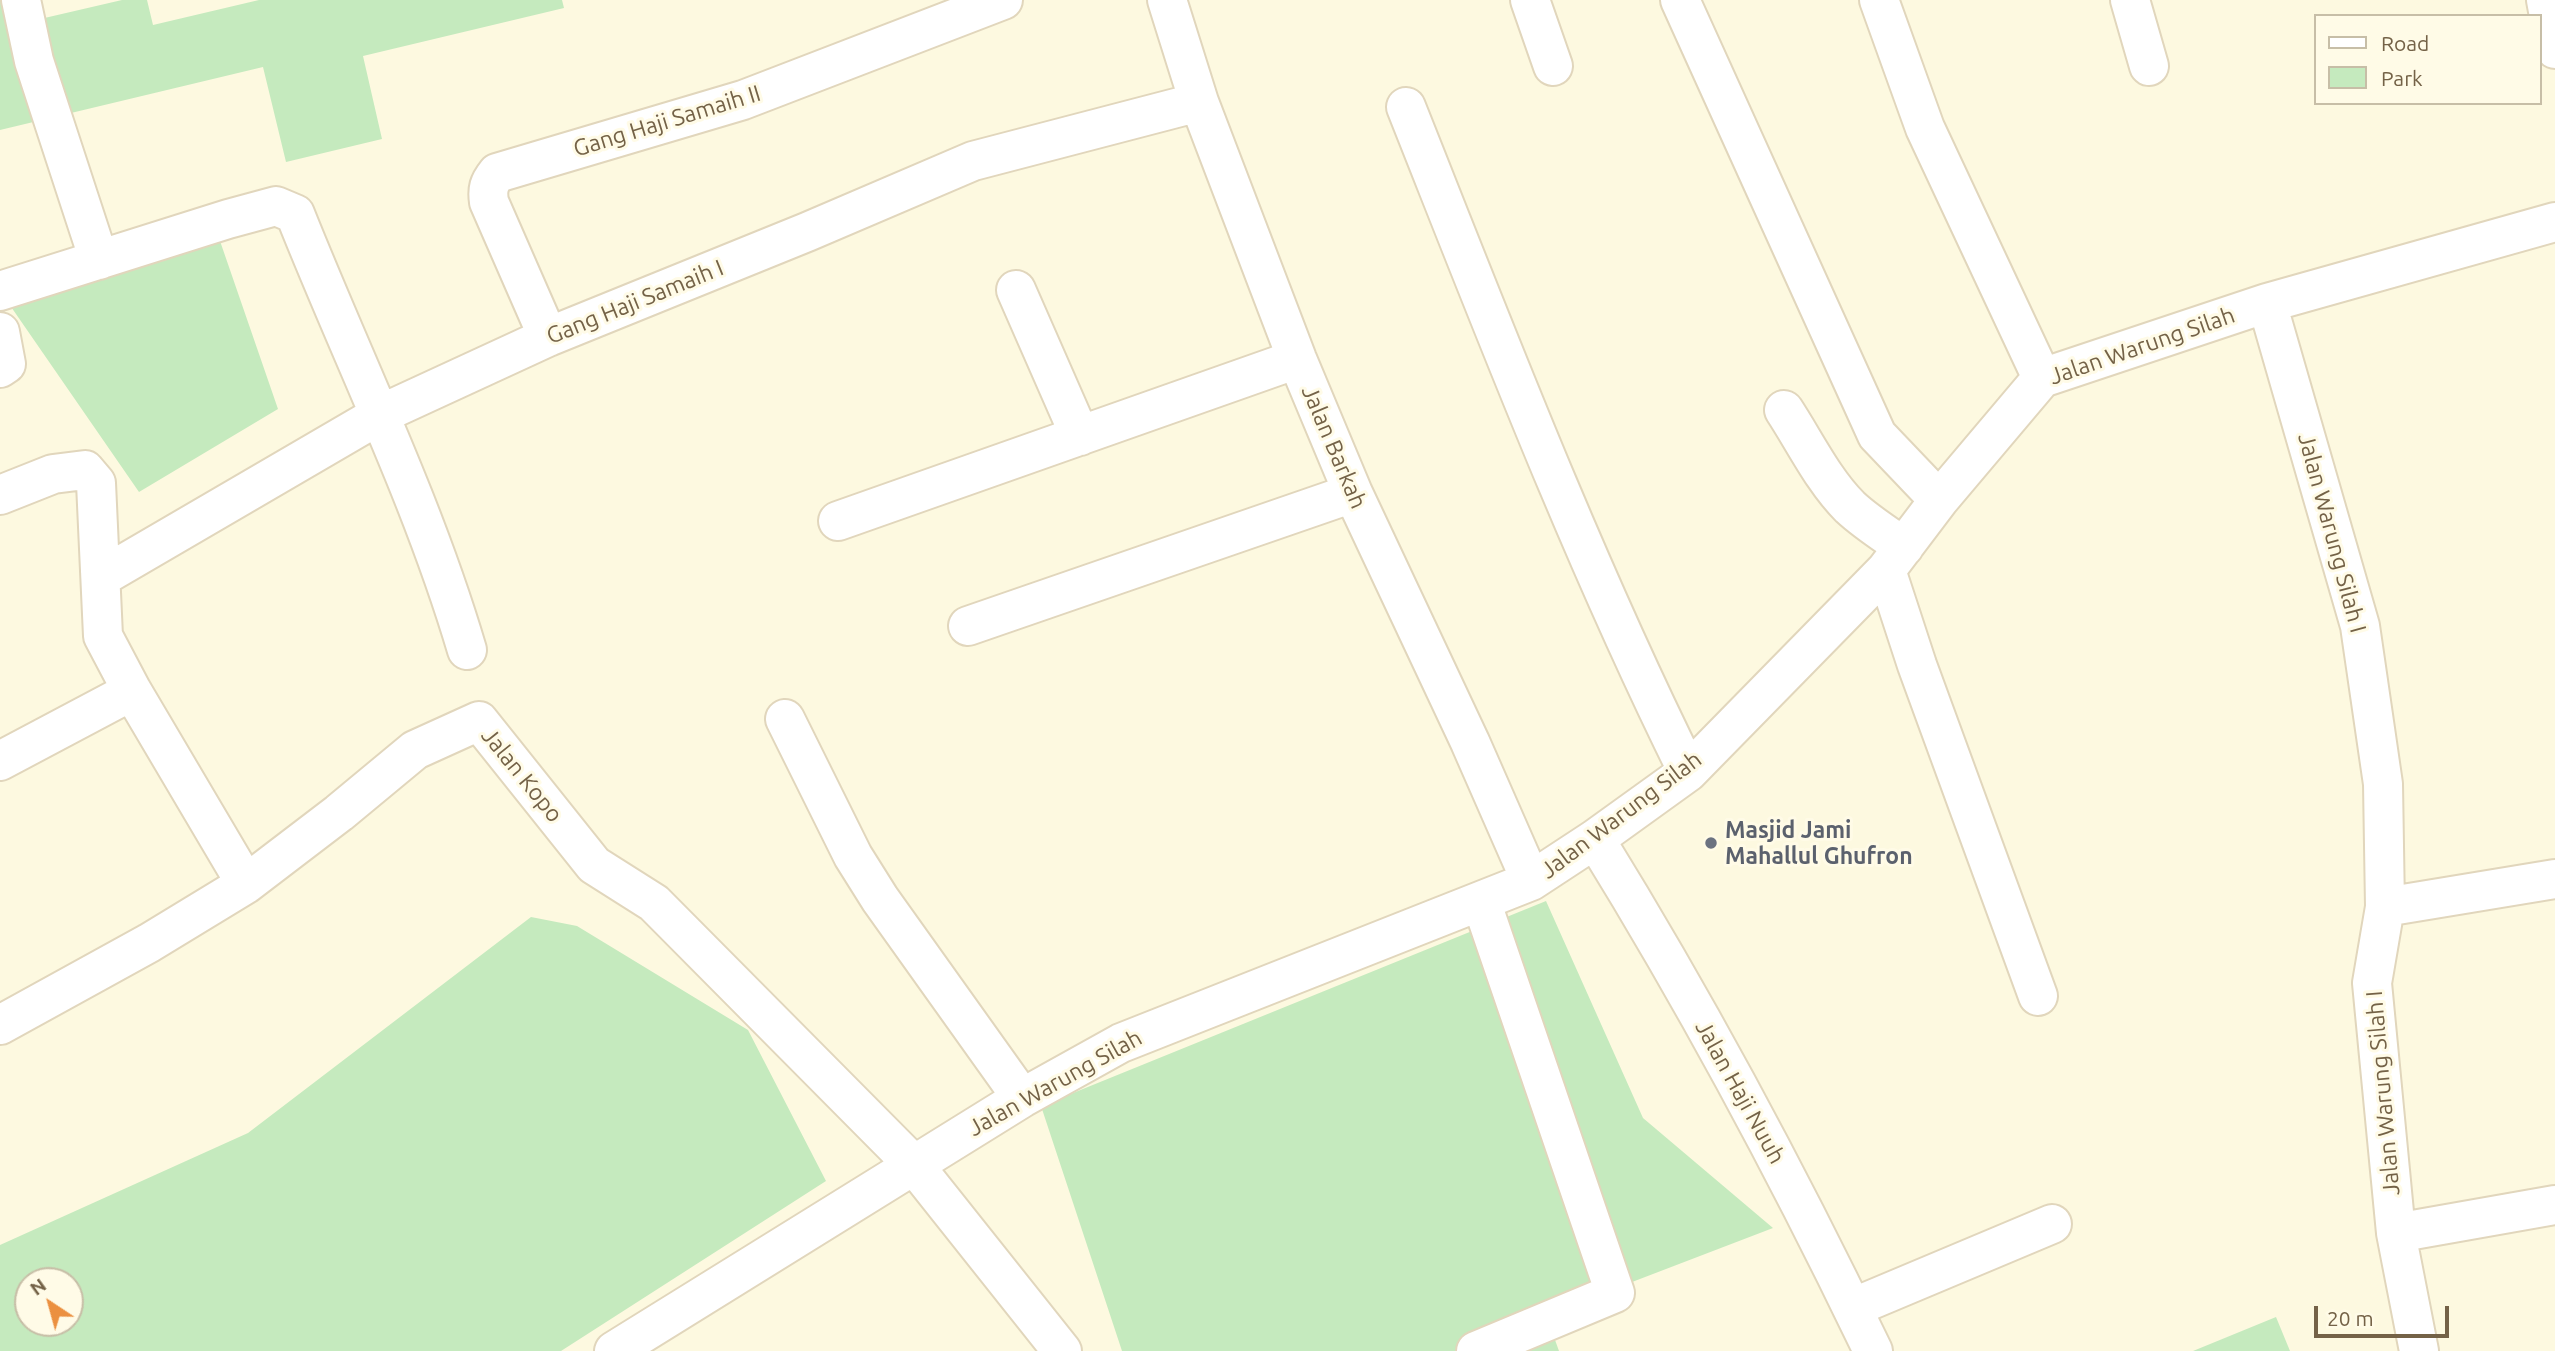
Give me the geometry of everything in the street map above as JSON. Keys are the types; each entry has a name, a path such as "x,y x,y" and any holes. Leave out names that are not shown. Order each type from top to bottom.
{"street":[{"path":"22,0 34,61 99,260"},
{"name":"Gang Haji Samaih II","path":"548,338 489,202 487,191 490,181 497,173 743,100 1003,0"},
{"name":"Jalan Barkah","path":"1167,0 1199,102 1297,359 1353,493 1470,742 1531,881"},
{"path":"1530,0 1553,65"},
{"path":"1680,0 1877,435 1939,500"},
{"path":"1879,0 1925,128 2042,378"},
{"path":"2130,0 2149,66"},
{"path":"2546,0 2555,50"},
{"name":"Gang Haji Samaih I","path":"100,572 110,572 381,414 548,338 972,162 1199,102"},
{"path":"1406,107 1535,432 1641,677 1688,772"},
{"path":"0,291 276,206 295,214 381,414 449,588 467,650"},
{"name":"Jalan Warung Silah","path":"614,1351 1022,1098 1121,1043 1531,881 1595,839 1688,772 1895,559 1939,500 2042,378 2267,303 2555,222"},
{"path":"1016,290 1080,436"},
{"name":"Jalan Warung Silah I","path":"2267,303 2360,626 2383,784 2385,906 2372,983 2396,1233 2418,1351"},
{"path":"0,332 6,364 0,368"},
{"path":"838,521 1297,359"},
{"path":"1784,410 1848,505 1870,524 1895,559 1922,677 2038,996"},
{"path":"0,495 53,474 85,470 96,483 103,636 132,691 246,884"},
{"path":"968,626 1353,493"},
{"path":"0,761 132,691"},
{"path":"785,719 853,856 880,899 1022,1098"},
{"name":"Jalan Kopo","path":"0,1026 149,943 246,884 339,813 415,750 479,721 594,865 654,903 914,1164"},
{"name":"Jalan Haji Nuuh","path":"1595,839 1641,913 1763,1130 1873,1351"},
{"path":"2385,906 2555,879"},
{"path":"1476,1351 1615,1293 1481,901"},
{"path":"914,1164 1062,1351"},
{"path":"2396,1233 2555,1205"},
{"path":"1852,1308 2052,1224"}],"green space":[{"path":"0,0 18,0 23,23 122,0 147,0 153,25 259,0 562,0 564,8 363,56 382,139 286,162 263,67 0,130"},
{"path":"220,241 278,409 139,492 7,301"},
{"path":"1546,901 1643,1118 1773,1228 1546,1315 1559,1351 1122,1351 1041,1106"},
{"path":"531,917 577,926 748,1030 826,1181 561,1351 0,1351 0,1245 248,1133"},
{"path":"2276,1317 2290,1351 2193,1351"}],"place":[{"name":"Masjid Jami Mahallul Ghufron","path":"1711,843"}]}
